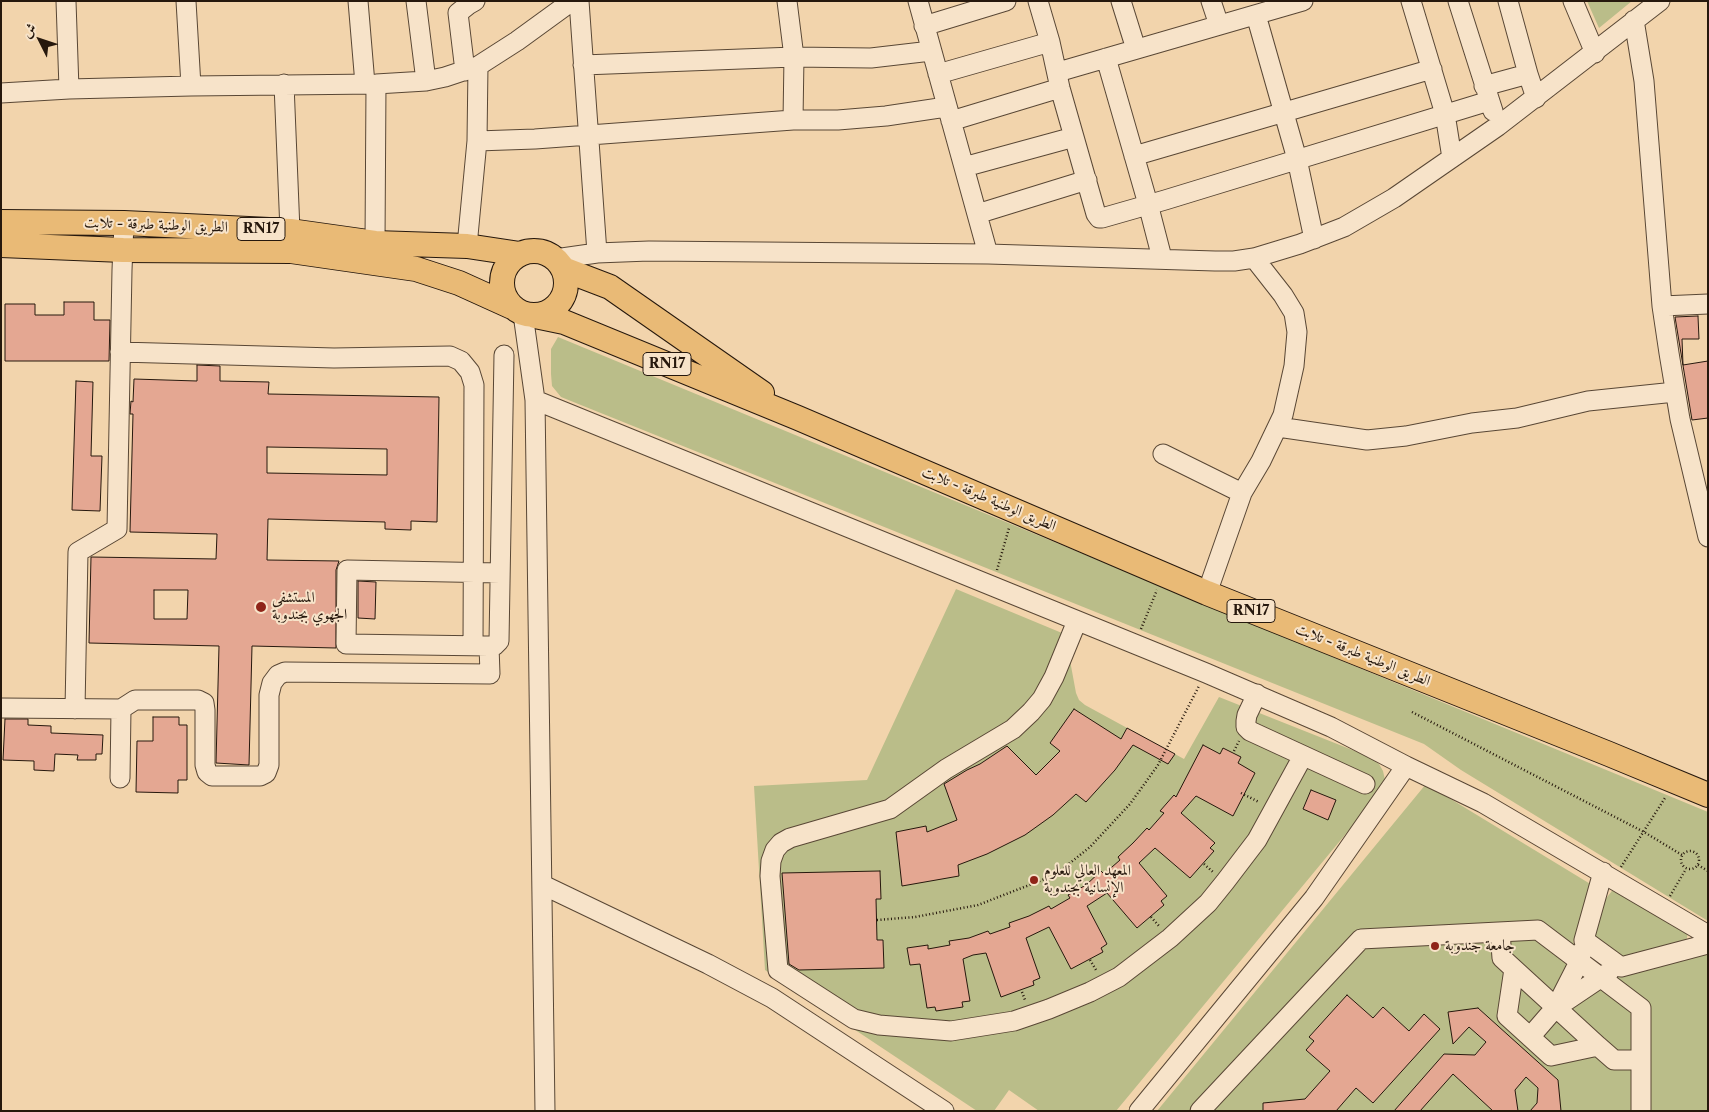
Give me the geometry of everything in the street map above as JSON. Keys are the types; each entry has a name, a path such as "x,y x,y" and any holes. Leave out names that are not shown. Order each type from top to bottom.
{"main road":[{"name":"الطريق الوطنية طبرقة - تلابت","path":"1,222 124,223 290,231 374,243 467,246 520,254"},
{"name":"الطريق الوطنية طبرقة - تلابت","path":"1,245 122,250 291,251 416,269 459,283 524,312 564,322 798,418 1207,593 1708,795"},
{"name":"RN17","path":"520,254 538,251 548,254 559,264"},
{"path":"520,254 511,260 505,269 502,289 505,299 524,312 546,313 555,308 562,300 566,280 559,264"},
{"name":"الطريق الوطنية طبرقة - تلابت","path":"559,264 610,287 798,418"}],"street":[{"path":"66,1 69,89"},
{"path":"186,1 191,86"},
{"path":"358,1 371,84 374,243"},
{"path":"416,1 426,81"},
{"path":"467,246 477,141 472,69 458,13 475,1"},
{"path":"787,1 794,57 793,120"},
{"path":"918,1 988,254"},
{"path":"924,26 1006,1"},
{"path":"1038,1 1074,137 1096,214 1099,218 1445,114 1528,74"},
{"path":"1121,1 1136,49"},
{"path":"1211,1 1218,25"},
{"path":"477,141 535,139 793,120 838,120 949,114 1059,80 1106,58 1303,1"},
{"path":"1411,1 1445,114 1452,158"},
{"path":"1458,1 1498,126"},
{"path":"1508,1 1536,98"},
{"path":"1573,1 1595,53"},
{"path":"559,264 597,254 659,252 988,254 1234,261 1254,258 1274,253 1344,227 1394,198 1536,98 1660,1"},
{"path":"1,93 69,89 371,84 426,81 472,69 517,41 571,2 583,65 597,254"},
{"path":"1256,15 1297,159 1314,239"},
{"path":"1634,20 1644,81 1662,306 1675,392 1708,537"},
{"path":"938,74 1050,42"},
{"path":"583,65 794,57 871,58 931,51"},
{"path":"1106,58 1162,258"},
{"path":"1134,156 1432,69"},
{"path":"284,84 290,231"},
{"path":"964,167 1074,137"},
{"path":"977,214 1087,180"},
{"path":"76,709 78,552 117,528 124,223"},
{"path":"1207,593 1242,494 1278,427 1287,402 1294,366 1297,332 1294,313 1283,295 1254,258"},
{"path":"1662,306 1708,304"},
{"path":"524,312 535,400 545,1111"},
{"path":"1,708 121,709 135,700 198,700 204,703 205,710 205,764 207,772 212,776 260,776 266,773 269,765 269,695 272,683 278,675 285,672 490,674 481,646 473,572 474,385 470,372 461,361 450,356 334,358 120,352"},
{"path":"500,573 347,570 346,644 494,646 499,641 504,355"},
{"path":"1278,427 1367,440 1406,436 1472,423 1517,418 1588,401 1675,392"},
{"path":"535,400 1206,673 1331,727 1482,803 1708,935"},
{"path":"1163,454 1242,494"},
{"path":"1076,620 1054,677 1031,712 1013,729 946,769 890,809 790,838 780,843 771,861 770,876 778,970 854,1019 879,1025 951,1031 1014,1021 1050,1009 1119,977 1142,961 1187,923 1226,882 1257,840 1304,756"},
{"path":"1256,694 1247,716 1246,727 1250,731 1365,784"},
{"path":"120,778 121,709"},
{"path":"1139,1111 1314,898 1406,766"},
{"path":"1530,1037 1556,1007 1580,962 1584,940 1609,876"},
{"path":"542,885 708,964 772,998 944,1111"},
{"path":"1200,1111 1361,940 1538,930 1641,1008 1641,1111"},
{"path":"1500,932 1502,958 1598,1046 1614,1060 1641,1060"},
{"path":"1584,940 1621,966"},
{"path":"1556,1007 1600,977 1621,966 1708,944"},
{"path":"1514,969 1507,1016 1552,1056 1598,1046"}],"path":[{"path":"992,586 1014,510"},
{"path":"1135,644 1164,575"},
{"path":"877,920 915,917 978,905 1055,874 1090,847 1130,804 1158,766 1206,673"},
{"path":"1412,712 1644,832 1682,855"},
{"path":"1609,876 1644,832 1675,782"},
{"path":"1241,793 1273,810"},
{"path":"1688,851 1695,852 1699,858 1698,865 1692,869 1686,869 1680,862 1682,855 1688,851"},
{"path":"1698,865 1708,871"},
{"path":"1663,908 1686,869"}],"green space":[{"path":"1587,1 1632,1 1599,28"},
{"path":"558,337 1708,812 1708,921 1461,770 1424,744 561,397 552,386 551,374 551,349"},
{"name":"المعهد العالي للعلوم الإنسانية بجندوبة","path":"956,589 1074,638 1069,655 1079,700 1184,759 1219,697 1370,757 1379,764 1383,771 1385,780 1383,789 1116,1111 1039,1111 1009,1090 994,1111 977,1111 765,970 754,786 867,780"},
{"name":"جامعة جندوبة","path":"1426,784 1592,885 1573,942 1615,975 1705,954 1708,956 1708,1111 1157,1111"},
{"path":"1615,887 1688,932 1686,943 1622,961 1593,936 1604,901"}],"building":[{"path":"64,302 94,302 94,320 110,320 109,361 5,361 5,304 35,304 35,315 64,315"},
{"path":"1698,316 1699,339 1682,339 1683,365 1708,361 1708,418 1692,420 1675,317"},
{"path":"197,365 220,366 220,381 269,382 268,394 439,397 437,522 411,521 411,530 385,529 385,522 268,519 267,560 339,561 336,570 336,648 252,646 249,765 216,763 219,646 89,643 91,557 216,559 217,534 130,532 133,414 130,414 131,401 133,402 134,379 197,381","holes":["267,447 387,449 387,475 267,473","154,590 188,590 187,619 154,619"]},
{"path":"76,381 93,382 91,456 102,456 100,511 72,510"},
{"path":"358,581 376,582 375,619 358,618"},
{"path":"1074,709 1121,739 1127,728 1175,754 1168,764 1133,745 1115,770 1086,802 1076,794 1053,815 1025,835 987,854 958,865 959,876 902,886 896,832 926,826 927,832 957,820 944,784 1007,746 1036,775 1060,751 1050,743"},
{"path":"153,717 179,717 179,725 187,725 187,780 178,780 178,793 136,792 137,741 153,741"},
{"path":"5,719 28,719 28,725 51,726 51,733 103,735 102,754 96,754 96,760 77,760 78,755 55,754 54,771 34,770 34,761 3,760"},
{"path":"1203,745 1220,754 1223,748 1241,757 1238,763 1255,773 1233,816 1196,796 1181,813 1215,843 1210,848 1214,851 1190,878 1155,848 1139,863 1167,896 1161,901 1164,905 1137,928 1107,893 1087,906 1107,944 1101,948 1103,952 1071,969 1049,927 1026,938 1040,978 1033,981 1034,985 1001,997 986,953 973,955 963,959 970,1001 962,1002 963,1007 936,1011 935,1007 927,1008 920,964 910,965 907,948 928,945 928,949 950,945 949,941 969,938 988,931 990,934 1010,927 1009,923 1049,906 1051,909 1070,898 1068,895 1086,885 1101,871 1104,874 1120,860 1118,857 1147,828 1149,830 1164,813 1160,811 1174,795 1176,797"},
{"path":"1311,790 1336,800 1328,820 1303,809"},
{"path":"880,871 881,899 876,899 877,940 883,940 884,968 799,970 789,964 782,873"},
{"path":"1347,995 1373,1018 1383,1007 1409,1031 1424,1014 1440,1029 1373,1103 1356,1088 1336,1111 1263,1111 1263,1103 1305,1099 1330,1071 1306,1050 1314,1041 1309,1037"},
{"path":"1478,1008 1558,1080 1561,1111 1530,1111 1537,1103 1538,1088 1526,1077 1515,1090 1518,1111 1493,1111 1453,1074 1420,1111 1394,1111 1444,1054 1475,1055 1486,1042 1469,1027 1453,1044 1448,1012"}],"place":[{"name":"المستشفى الجهوي بجندوبة","path":"261,607"},
{"name":"المعهد العالي للعلوم الإنسانية بجندوبة","path":"1034,880"},
{"name":"جامعة جندوبة","path":"1435,946"}]}
